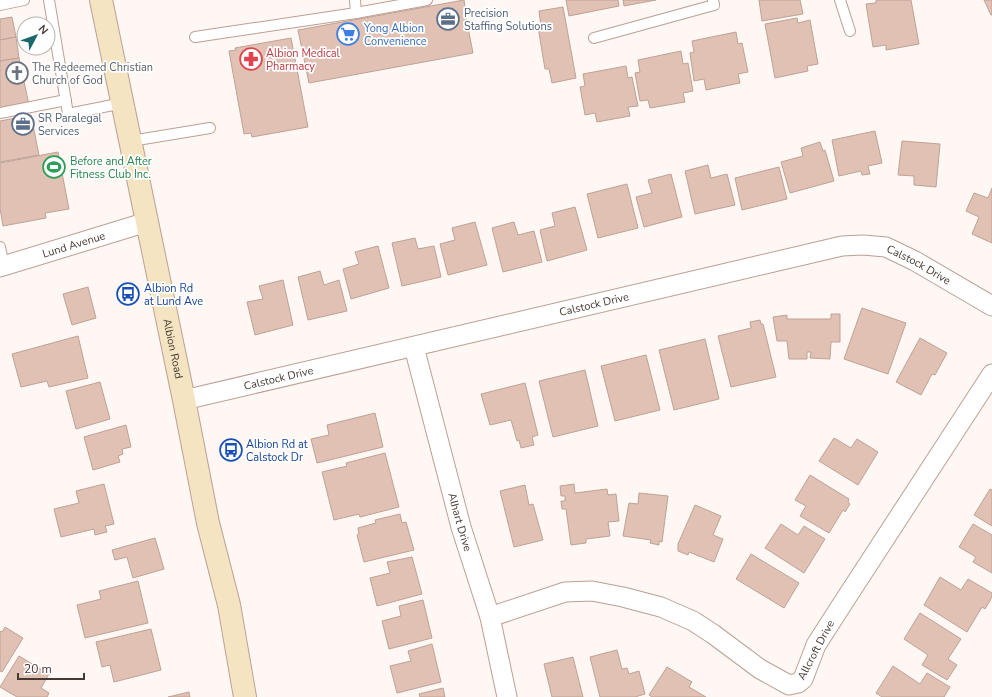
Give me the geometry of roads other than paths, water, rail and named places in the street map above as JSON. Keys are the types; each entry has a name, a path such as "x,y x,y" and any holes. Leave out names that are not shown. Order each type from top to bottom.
{"main road":[{"name":"Albion Road","path":"101,0 208,523 229,605 245,697"}],"street":[{"name":"Lund Avenue","path":"2,266 147,222"},
{"name":"Calstock Drive","path":"184,400 842,246 863,245 886,247 915,261 992,306"},
{"name":"Alhart Drive","path":"414,347 461,526 490,617 507,697"},
{"name":"Allcroft Drive","path":"490,617 565,592 592,591 623,597 661,607 693,621 760,669 789,685 798,683 803,679 816,645 840,606 992,374"}],"lane":[{"path":"0,5 24,0"},
{"path":"49,0 68,114 123,103"},
{"path":"355,0 356,13"},
{"path":"195,37 356,13 427,0"},
{"path":"594,38 714,5 713,0"},
{"path":"840,0 850,31"},
{"path":"0,113 66,100"},
{"path":"130,141 210,128"},
{"path":"0,246 2,266"}],"place":[{"name":"Precision Staffing Solutions","path":"448,19"},
{"name":"Yong Albion Convenience","path":"348,34"},
{"name":"Albion Medical Pharmacy","path":"251,59"},
{"name":"The Redeemed Christian Church of God","path":"17,73"},
{"name":"SR Paralegal Services","path":"23,124"},
{"name":"Before and After Fitness Club Inc.","path":"54,167"},
{"name":"Albion Rd at Lund Ave","path":"128,294"},
{"name":"Albion Rd at Calstock Dr","path":"231,450"}]}
